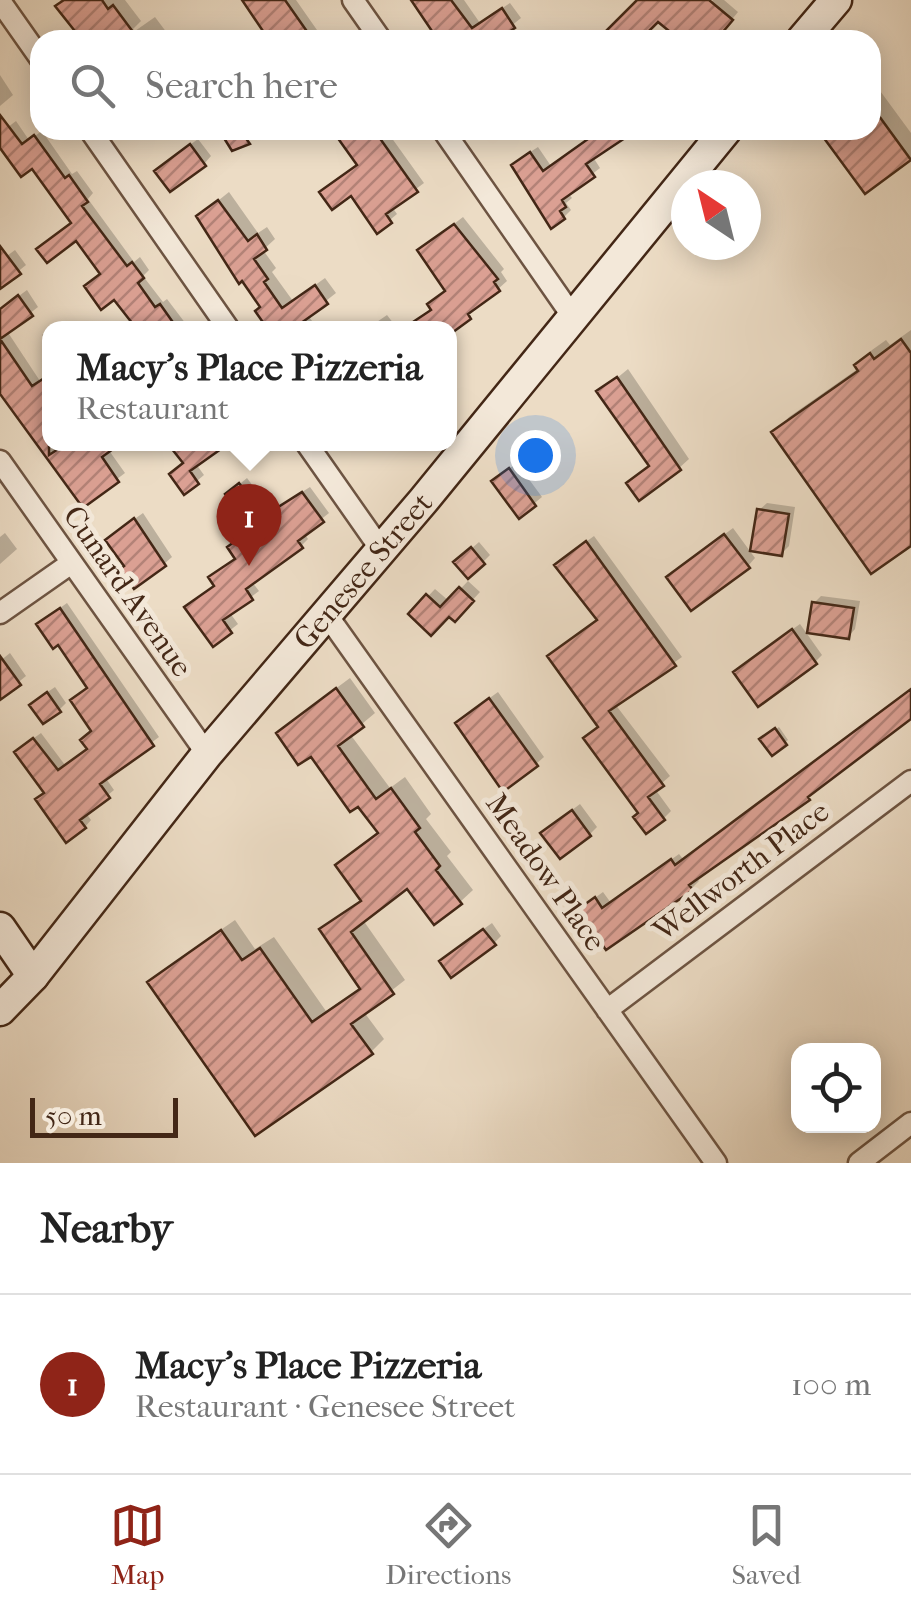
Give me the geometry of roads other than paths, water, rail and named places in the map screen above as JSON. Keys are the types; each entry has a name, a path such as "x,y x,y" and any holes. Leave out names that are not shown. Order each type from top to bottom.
{"main road":[{"path":"810,30 836,0"},
{"name":"Genesee Street","path":"0,1010 32,976 208,754 382,550 718,140"},
{"path":"0,928 32,976"}],"street":[{"path":"353,0 374,30"},
{"path":"0,1 30,44"},
{"path":"97,140 223,321"},
{"path":"451,140 573,317"},
{"path":"313,451 382,550"},
{"name":"Cunard Avenue","path":"0,462 208,754"},
{"path":"0,613 70,564"},
{"name":"Meadow Place","path":"327,615 716,1163"},
{"name":"Wellworth Place","path":"607,1010 911,780"},
{"path":"859,1163 911,1123"}],"place":[{"name":"Macy’s Place Pizzeria","path":"249,566"}]}
